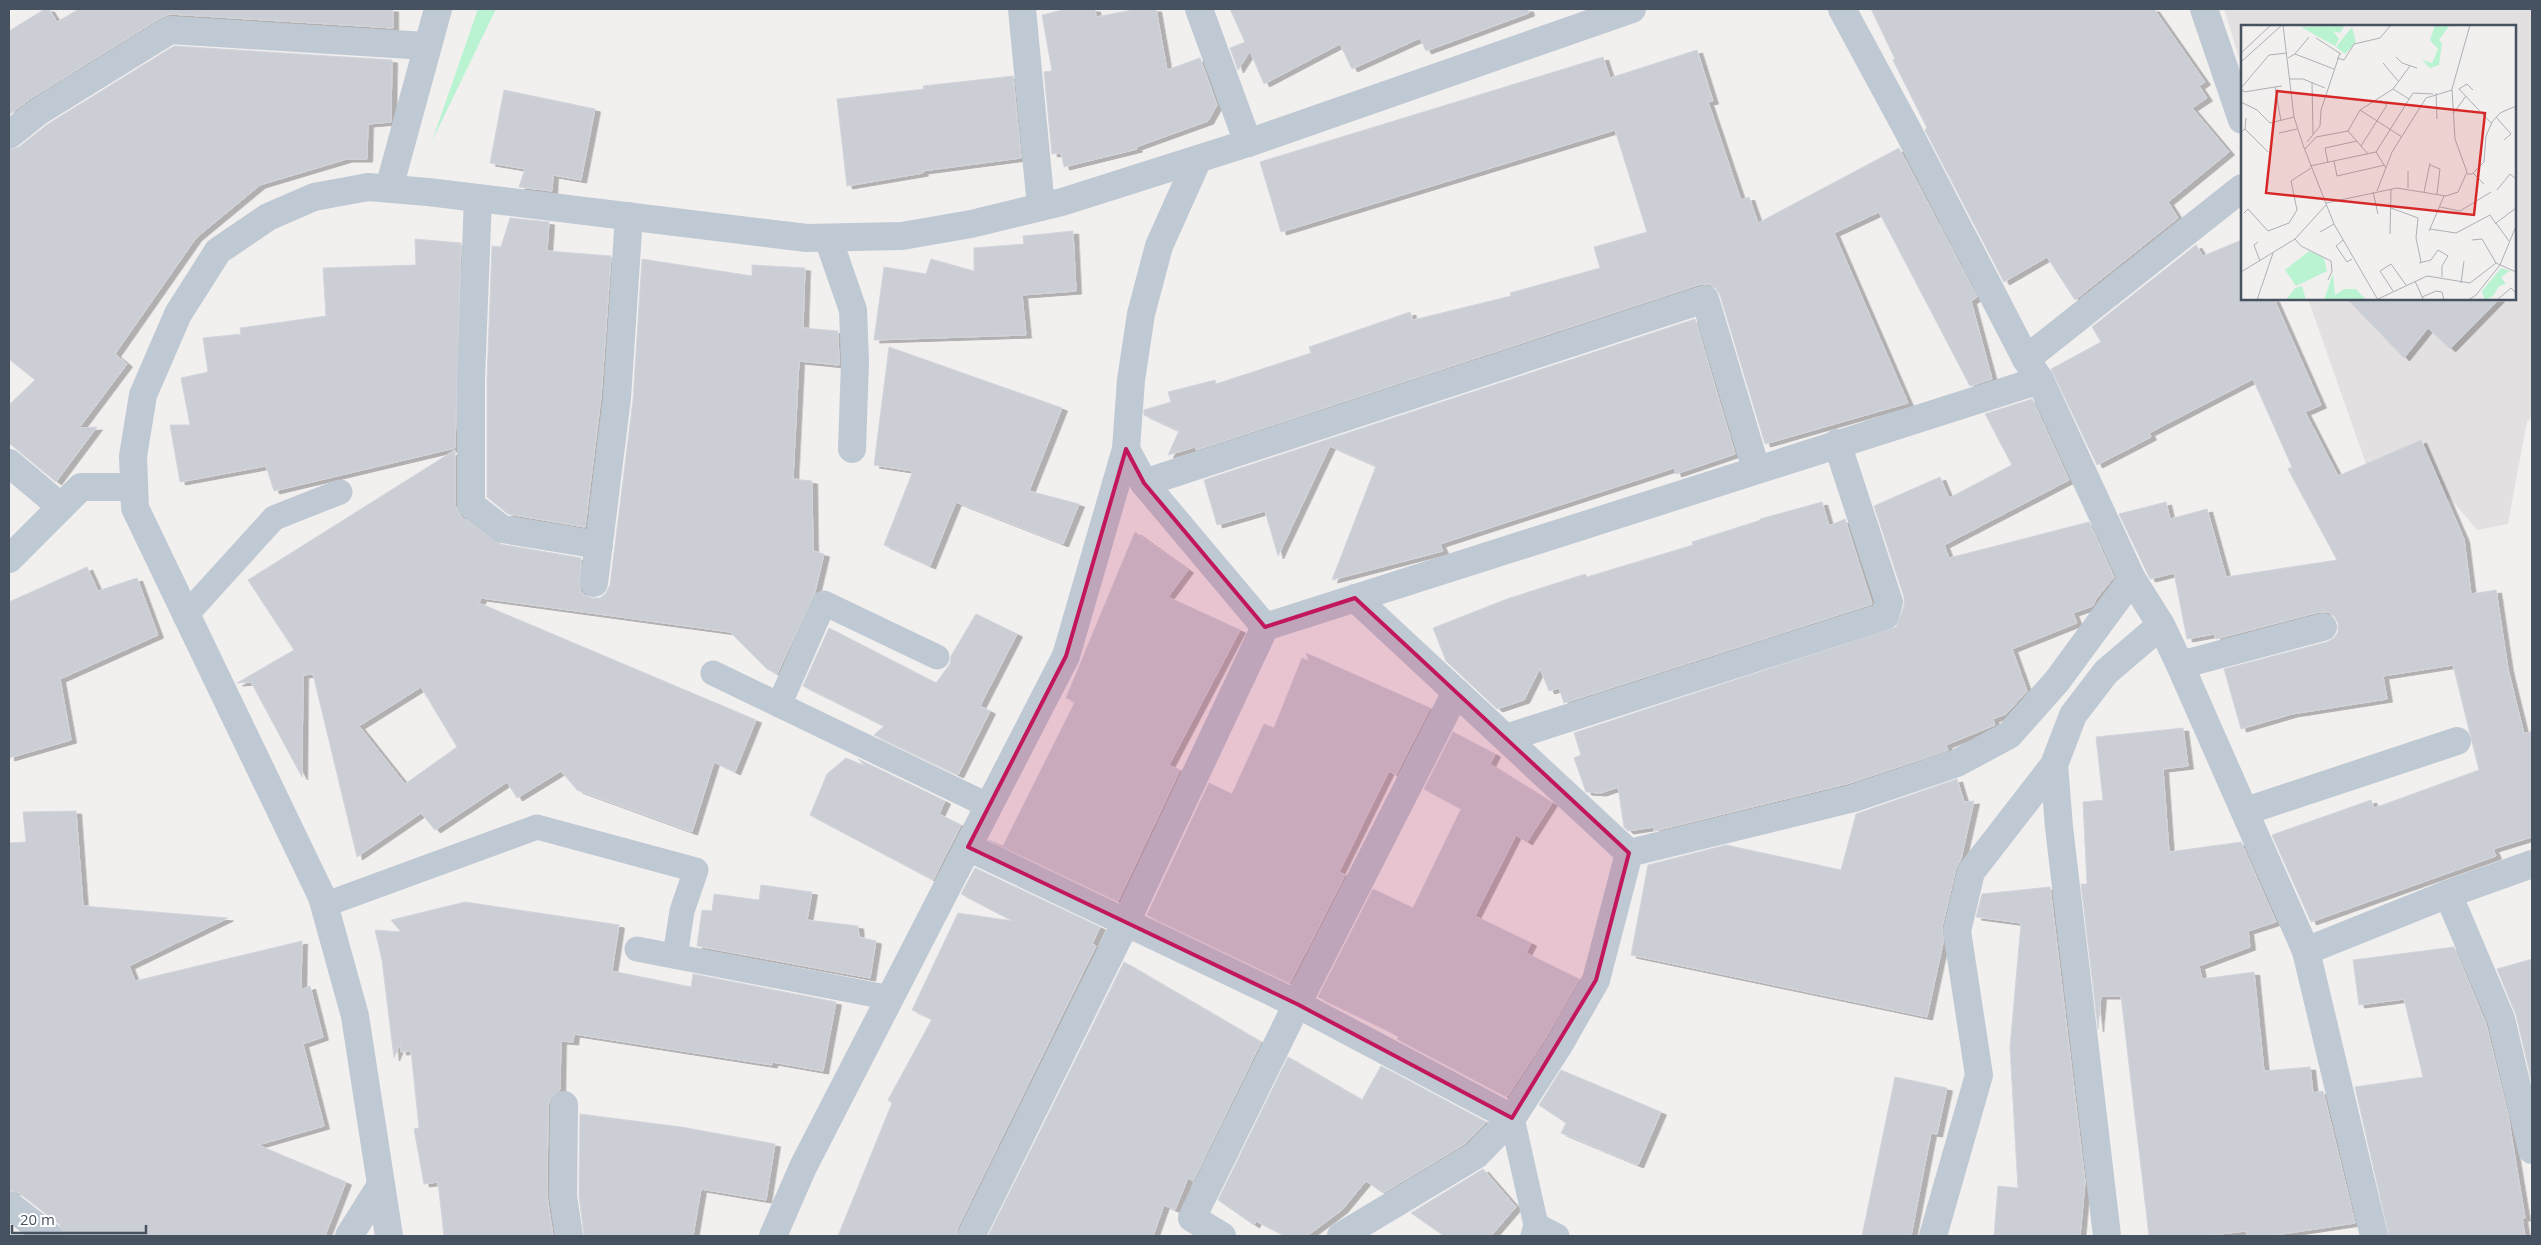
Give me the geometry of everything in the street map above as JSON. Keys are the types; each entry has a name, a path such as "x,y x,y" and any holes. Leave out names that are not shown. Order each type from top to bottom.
{"street":[{"path":"389,188 426,46 438,9"},
{"path":"1022,9 1041,207"},
{"path":"1199,9 1248,143"},
{"path":"389,1236 355,1016 324,904 135,508 133,456 144,395 178,314 218,251 268,217 314,197 368,187 478,198 808,238 902,236 971,224 1041,207 1198,159 1632,9"},
{"path":"1842,9 2033,369 2132,580 2161,625 2246,811 2306,951 2374,1236"},
{"path":"2204,9 2241,117"},
{"path":"9,135 39,111 170,30 426,46"},
{"path":"773,1236 803,1168 1066,656 1126,449 1130,380 1141,314 1159,246 1198,159"},
{"path":"971,1236 1126,922 1264,627 1837,443 2033,369 2241,189"},
{"path":"478,198 471,379 471,505 502,529 599,545"},
{"path":"594,583 617,398 629,216"},
{"path":"828,238 853,310 855,361 852,449"},
{"path":"1144,483 1705,299 1756,469"},
{"path":"1506,738 1885,616 1889,602 1837,443"},
{"path":"1126,449 1144,483 1264,627"},
{"path":"9,463 61,507"},
{"path":"9,559 81,487 134,486"},
{"path":"1629,853 1854,798 1957,763 2009,735 2057,681 2132,580"},
{"path":"1356,598 1629,853"},
{"path":"1933,1236 1979,1075 1957,930 1971,872 2054,765 2073,715 2106,672 2161,625"},
{"path":"2180,665 2323,627"},
{"path":"1222,1236 1192,1218 1297,1004 1456,692"},
{"path":"2246,811 2457,741"},
{"path":"2054,765 2059,827 2107,1236"},
{"path":"968,847 1297,1004 1512,1118"},
{"path":"1341,1236 1476,1155 1512,1118 1559,1046 1596,980 1629,853"},
{"path":"2306,951 2448,894 2532,864"},
{"path":"2448,894 2500,1019 2532,1150"},
{"path":"564,1105 563,1196 569,1236"},
{"path":"349,1236 381,1185"},
{"path":"9,1204 49,1236"}],"lane":[{"path":"185,616 274,518 340,492"},
{"path":"779,704 824,604 938,656"},
{"path":"713,673 989,806"},
{"path":"324,904 537,827 696,870 682,911 676,956"},
{"path":"637,949 891,998"},
{"path":"1512,1118 1542,1233"}],"highlighted area":[{"path":"1126,449 1144,483 1265,627 1355,598 1629,853 1596,980 1512,1118 1297,1004 968,847 1066,656"}],"shaded area":[{"path":"2224,9 2532,9 2532,418 2527,421 2508,524 2477,530 2450,498 2386,521 2308,300 2516,300 2516,25 2241,25 2241,64"}],"green space":[{"path":"478,9 496,9 432,141"}],"building":[{"path":"45,9 49,9 57,22 79,9 393,9 393,28 170,14 162,17 31,98 9,115 9,31"},
{"path":"1067,9 1095,9 1096,17 1137,9 1156,9 1167,70 1200,58 1217,105 1208,121 1136,147 1137,149 1064,167 1061,153 1052,154 1044,72 1052,71 1042,15"},
{"path":"1230,9 1528,9 1529,13 1426,51 1420,38 1352,69 1340,44 1264,84 1250,51 1238,70 1230,48 1245,42"},
{"path":"1871,9 2154,9 2205,82 2199,86 2207,98 2192,108 2229,152 2168,202 2178,218 2075,300 2047,257 2004,282 1925,130 1927,128 1893,60 1895,59"},
{"path":"174,46 392,60 391,122 368,124 367,159 347,159 260,185 196,238 115,354 127,364 79,428 97,427 56,482 9,443 9,405 35,380 9,359 9,150 19,147 48,124"},
{"path":"1697,50 1713,101 1708,102 1741,200 1749,197 1758,223 1899,148 1977,297 1971,301 1992,379 1970,386 1879,212 1834,233 1908,403 1765,444 1720,295 1715,287 1709,284 1701,284 1196,450 1195,447 1168,455 1179,431 1144,415 1144,410 1171,402 1168,392 1215,380 1216,384 1311,353 1309,347 1410,312 1413,320 1511,296 1510,293 1600,268 1594,247 1647,232 1615,130 1281,232 1260,162 1603,57 1610,78"},
{"path":"1013,76 1021,158 922,171 923,173 847,186 837,99 924,89 923,86"},
{"path":"504,90 595,109 581,180 553,175 552,191 519,187 525,169 490,163"},
{"path":"510,218 549,222 547,251 611,256 601,397 585,527 508,514 487,497 487,379 492,246 501,247"},
{"path":"1073,231 1076,291 1022,295 1026,335 874,340 884,267 926,274 931,259 974,271 974,248 1024,244 1023,236"},
{"path":"415,239 461,243 455,448 274,491 266,466 180,482 170,425 190,425 181,378 208,372 203,338 241,334 240,328 326,316 323,268 416,265"},
{"path":"2241,240 2241,300 2274,300 2321,405 2305,412 2338,476 2421,440 2464,539 2471,594 2496,590 2508,669 2524,734 2532,731 2532,837 2493,849 2496,856 2311,922 2272,835 2371,800 2374,808 2479,770 2453,665 2383,676 2387,699 2292,714 2241,729 2224,669 2327,642 2334,638 2338,632 2338,623 2334,616 2328,612 2319,612 2216,639 2214,634 2187,639 2174,573 2150,579 2119,514 2166,502 2170,519 2207,509 2226,577 2337,560 2288,469 2292,467 2253,379 2149,433 2151,437 2097,465 2051,369 2101,342 2092,327 2196,245 2203,256"},
{"path":"642,259 752,276 752,265 805,268 803,328 838,331 839,365 799,361 793,479 812,481 813,551 824,554 815,592 777,674 767,669 730,632 481,598 479,603 756,720 735,772 714,762 692,832 577,790 561,771 517,798 507,782 435,830 421,813 357,857 313,674 303,675 302,777 251,682 237,683 294,650 248,580 455,450 455,505 461,517 499,544 581,558 580,590 584,595 600,598 606,593 610,585 633,400","holes":["421,687 457,747 405,784 359,726"]},
{"path":"2348,300 2498,300 2450,349 2428,328 2404,358"},
{"path":"1695,319 1735,454 1676,474 1674,468 1440,544 1443,551 1332,580 1376,466 1330,446 1278,556 1265,511 1217,525 1204,480"},
{"path":"889,347 1062,408 1029,491 1079,504 1063,544 956,502 930,566 884,545 913,471 874,465"},
{"path":"2032,399 2069,480 1944,545 1949,558 2089,522 2114,577 2096,599 2093,606 2073,613 2077,623 2012,649 2027,691 2006,714 1993,719 1995,725 1946,745 1948,750 1850,783 1654,831 1654,827 1628,831 1624,827 1618,787 1601,793 1586,792 1574,758 1581,755 1574,733 1896,627 1904,606 1904,597 1874,506 1940,477 1949,498 2012,465 1985,414"},
{"path":"1822,502 1829,526 1845,519 1872,604 1564,703 1559,688 1549,691 1540,668 1524,700 1497,709 1446,661 1433,628 1507,599 1585,574 1587,577 1693,545 1692,542 1760,519"},
{"path":"1135,532 1188,570 1168,597 1240,630 1169,765 1180,770 1118,901 989,840 1003,846 1075,702 1066,698"},
{"path":"87,567 98,591 137,578 158,635 60,679 71,740 9,758 9,602"},
{"path":"976,614 1017,634 980,706 990,711 958,775 874,735 884,726 803,686 829,628 936,683 950,664 951,656"},
{"path":"1306,653 1430,708 1396,775 1389,771 1339,872 1345,875 1290,983 1147,915 1209,783 1232,794 1264,724 1274,728 1302,658 1309,661"},
{"path":"2183,728 2188,766 2163,769 2169,852 2241,842 2276,922 2248,931 2250,947 2199,966 2202,979 2254,972 2264,1071 2310,1067 2313,1093 2323,1091 2355,1223 2269,1236 2247,1236 2246,1231 2202,1236 2149,1236 2121,996 2101,996 2098,1029 2081,884 2087,884 2083,802 2103,800 2096,737"},
{"path":"1453,732 1495,754 1490,764 1552,803 1527,842 1516,835 1475,916 1531,943 1526,953 1579,979 1546,1037 1507,1097 1397,1039 1399,1037 1383,1028 1318,997 1373,889 1413,908 1461,809 1424,789"},
{"path":"846,758 865,766 858,759 945,801 939,814 961,825 933,880 810,815 827,774"},
{"path":"1957,779 1964,802 1974,801 1961,859 1956,868 1942,927 1943,943 1927,1017 1631,955 1648,865 1726,845 1841,870 1856,814"},
{"path":"76,811 83,906 228,918 129,966 135,981 302,941 301,990 310,986 323,1037 303,1044 324,1126 258,1145 346,1182 325,1236 64,1236 59,1224 19,1193 9,1190 9,843 26,842 23,812"},
{"path":"975,868 1100,927 1092,944 1096,946 957,1229 956,1236 838,1236 892,1103 888,1100 932,1019 912,1010 958,913 1013,921 961,894"},
{"path":"761,885 812,892 807,920 858,926 859,937 876,941 870,978 697,946 702,910 712,911 714,894 759,900"},
{"path":"2050,887 2085,1182 2080,1236 1994,1236 1998,1186 2018,1188 2010,1048 2021,923 1976,917 1982,894"},
{"path":"465,902 619,925 612,971 691,987 693,974 836,1002 823,1071 772,1062 772,1065 574,1034 573,1042 561,1041 560,1090 551,1097 548,1105 547,1196 553,1236 444,1236 438,1182 424,1184 414,1129 419,1128 411,1051 401,1052 400,1044 394,1058 382,960 375,930 401,932 391,920"},
{"path":"2454,947 2486,1024 2508,1115 2525,1218 2522,1218 2525,1236 2389,1236 2355,1087 2423,1077 2404,999 2359,1005 2353,960"},
{"path":"2532,959 2532,1083 2516,1015 2497,969"},
{"path":"1124,962 1261,1042 1193,1181 1188,1178 1175,1210 1164,1205 1153,1236 988,1236"},
{"path":"1288,1057 1362,1100 1381,1066 1486,1122 1466,1143 1383,1193 1366,1181 1342,1210 1307,1236 1285,1236 1256,1221 1254,1225 1218,1200"},
{"path":"1561,1070 1661,1112 1638,1165 1561,1133 1566,1123 1539,1105"},
{"path":"1895,1077 1947,1088 1937,1134 1931,1133 1911,1236 1862,1236"},
{"path":"580,1114 681,1127 775,1144 766,1200 701,1189 693,1236 584,1236 579,1195"},
{"path":"1483,1169 1516,1207 1491,1236 1444,1236 1411,1213"}]}
